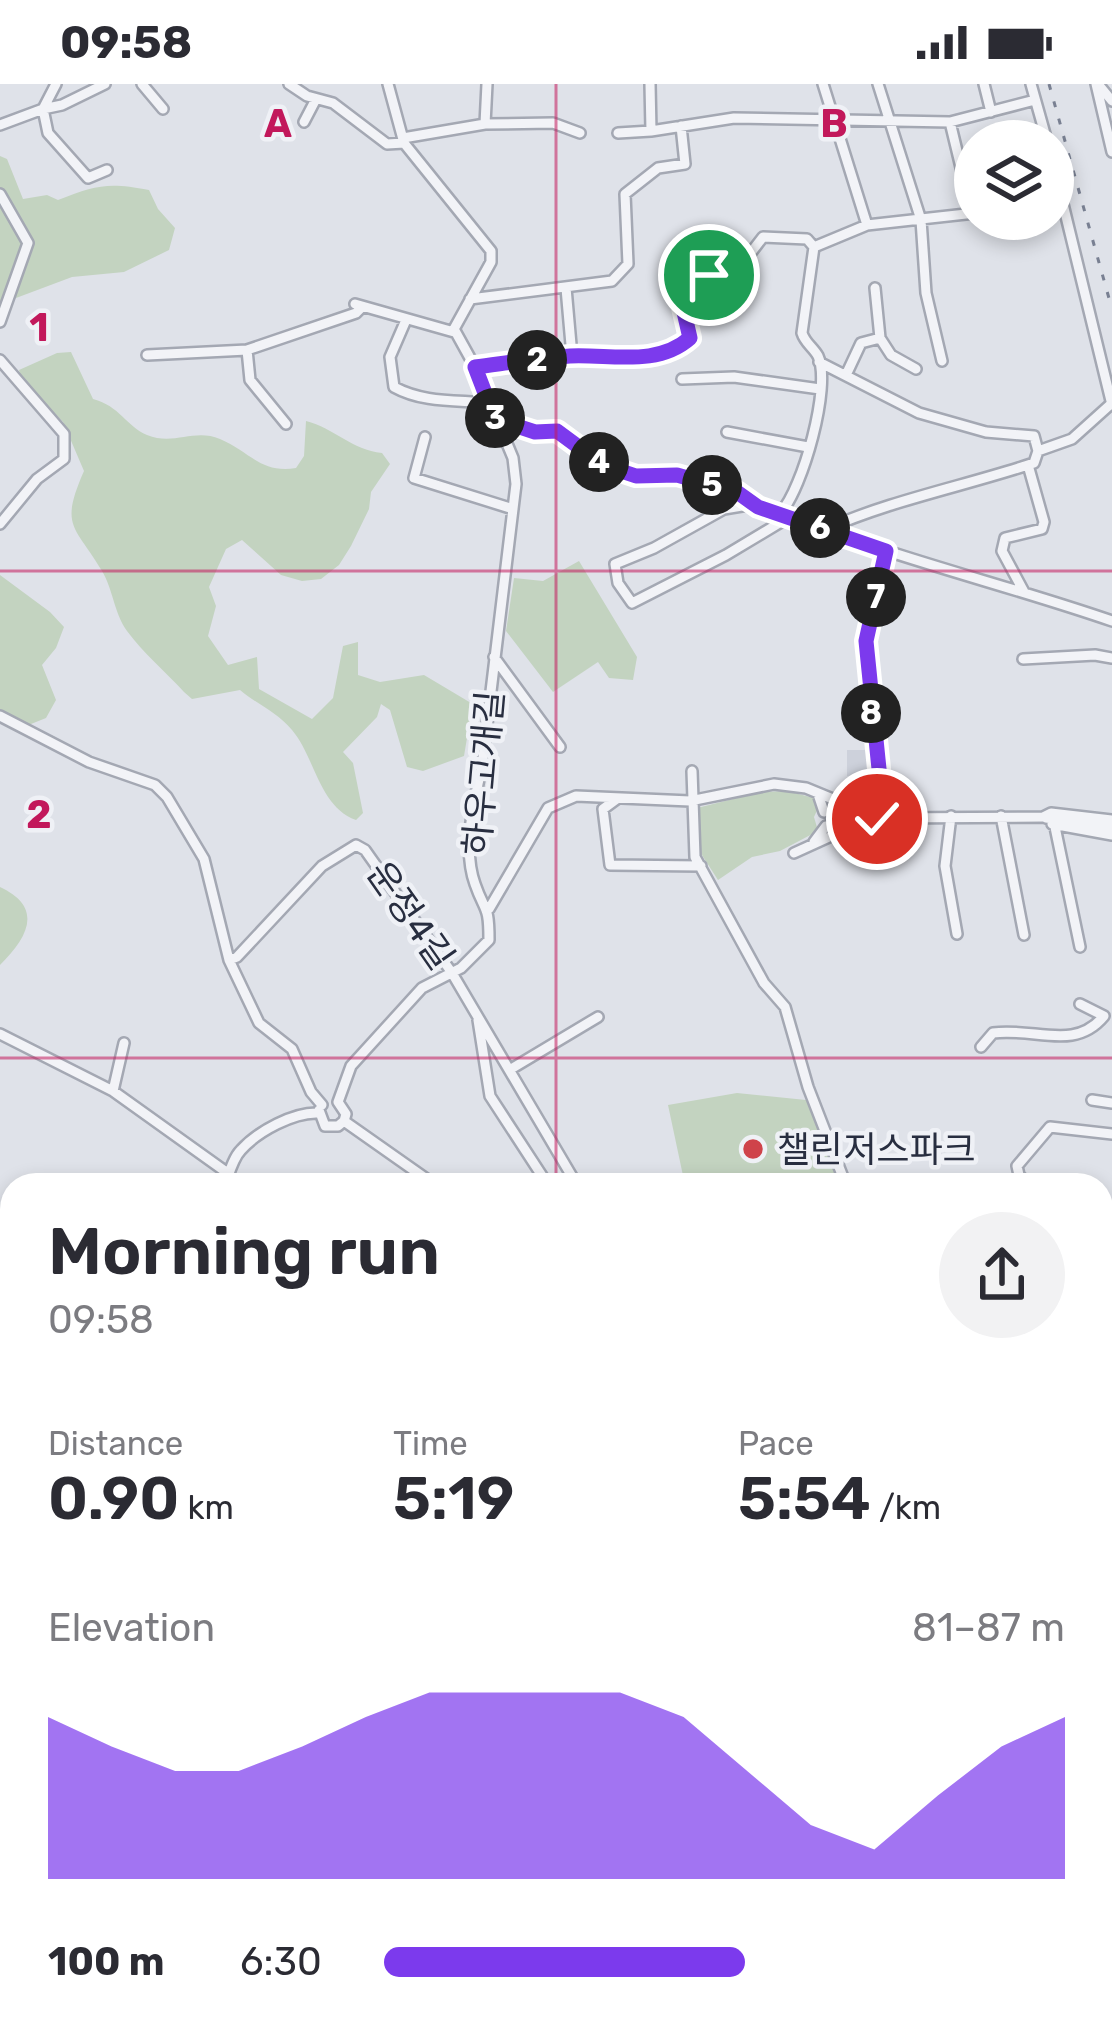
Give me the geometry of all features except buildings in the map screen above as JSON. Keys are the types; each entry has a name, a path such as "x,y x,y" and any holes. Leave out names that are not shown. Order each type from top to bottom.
{"street":[{"path":"56,84 43,110 48,133 88,178 107,170"},
{"path":"0,125 62,105 105,84"},
{"path":"142,84 163,109"},
{"path":"290,84 333,103 388,144 433,131 485,124 554,123 580,133"},
{"path":"147,356 247,350 356,313 358,306 454,332 491,262 491,251 403,140 388,84"},
{"path":"485,124 487,84"},
{"path":"650,84 651,131"},
{"path":"823,84 867,225"},
{"path":"878,84 921,220 926,292 942,361"},
{"path":"984,84 991,112"},
{"path":"1030,84 1041,120"},
{"path":"1097,84 1112,100"},
{"path":"1097,84 1112,152"},
{"path":"304,122 316,99"},
{"path":"618,133 734,118 950,122 1035,100"},
{"path":"950,122 954,138"},
{"path":"470,298 612,281 626,270 625,194 658,168 685,164 681,126"},
{"path":"0,194 28,243 0,322"},
{"path":"954,216 867,225 814,247 802,333 818,362 821,405 786,514 726,555 632,603 618,583 615,564 724,509 758,507 786,514 886,551 1112,621"},
{"path":"475,367 572,356 643,358 669,350 690,338 681,299 725,263 746,259 764,236 796,236 814,247"},
{"path":"1038,451 1072,439 1112,404 1070,240"},
{"path":"566,288 572,356"},
{"path":"875,288 881,346 916,369"},
{"path":"406,320 390,357 394,387 445,402 488,403"},
{"name":"하우고개길","path":"338,1102 351,1066 422,988 452,973 488,940 489,909 475,883 471,855 472,812 516,470 475,367 454,332"},
{"path":"846,375 861,343 880,338"},
{"path":"247,350 250,380 286,424"},
{"path":"0,360 64,434 67,445 64,459 37,479 0,524"},
{"path":"818,362 919,412 986,432 1034,436 1038,451 1034,463 975,484 865,512 824,530"},
{"path":"0,384 10,373"},
{"path":"682,379 734,377 820,389"},
{"path":"495,419 535,432 557,431 603,465 636,476 677,475 737,492 758,507"},
{"path":"728,432 808,448"},
{"path":"424,437 415,478 513,509"},
{"path":"1024,592 1002,550 1005,538 1042,529 1044,523 1028,465"},
{"path":"880,818 866,641 886,551"},
{"path":"494,657 560,747"},
{"path":"1023,659 1112,658"},
{"path":"0,716 89,762 155,785 167,797 204,859 229,960 259,1023 292,1049 325,1126 344,1121"},
{"path":"692,771 695,857 756,970 785,1007 808,1087 841,1173"},
{"path":"489,909 548,808 576,796 690,801 757,784 791,785 880,818"},
{"path":"818,794 824,812"},
{"path":"617,798 603,809 610,865 701,866"},
{"path":"1001,816 1024,935"},
{"path":"951,817 945,866 957,934"},
{"path":"1043,817 1055,826 1112,827"},
{"path":"794,853 880,818 1043,817 1112,827"},
{"path":"814,842 826,826"},
{"path":"1055,826 1080,947"},
{"name":"운정4길","path":"229,960 322,866 356,845 365,850 452,973 570,1173"},
{"path":"982,1047 994,1033 1008,1031 1079,1037 1108,1014 1080,1004"},
{"name":"운정4길","path":"478,1015 490,1096 540,1173"},
{"path":"511,1069 598,1017"},
{"path":"0,1034 113,1091 218,1173"},
{"path":"113,1091 124,1042"},
{"path":"1091,1100 1112,1103"},
{"path":"230,1173 239,1151 304,1112 338,1102 344,1107 344,1121"},
{"path":"344,1121 418,1173"},
{"path":"1019,1173 1018,1166 1050,1126 1112,1134"}],"shaded area":[{"path":"847,750 869,750 869,775 847,776"}],"green space":[{"path":"0,156 7,159 23,199 47,195 58,200 102,186 149,190 175,228 169,250 124,272 72,277 0,304"},
{"path":"71,352 93,399 110,406 147,435 166,439 211,436 264,465 296,468 304,456 306,421 382,453 390,464 371,492 369,509 339,565 321,579 302,581 281,575 242,540 226,549 209,587 216,606 208,636 228,665 257,657 259,689 312,719 333,698 343,646 358,642 358,675 380,682 424,675 471,703 479,713 464,756 423,771 407,767 390,710 381,704 377,717 343,752 353,763 363,813 356,820 334,804 300,741 280,718 240,690 192,699 147,655 123,624 106,578 74,525 72,504 84,471 63,422 22,381 19,370 57,353"},
{"path":"579,561 637,657 633,680 609,678 598,662 553,692 506,631 514,578 543,581"},
{"path":"0,575 64,627 42,665 56,700 46,718 26,726 0,709"},
{"path":"787,791 814,798 819,806 814,817 818,831 780,851 752,857 718,880 700,852 697,808 761,792"},
{"path":"0,887 23,904 27,924 0,965"},
{"name":"챌린저스파크","path":"737,1093 806,1100 816,1112 838,1173 682,1173 668,1105"}],"railway":[{"path":"1049,84 1112,309"}],"place":[{"name":"챌린저스파크","path":"753,1149"}],"route":[{"path":"709,275 681,299 690,338 669,350 643,358 572,356 475,367 495,419 535,432 557,431 603,465 636,476 677,475 737,492 758,507 886,551 866,641 884,818 877,819"}]}
